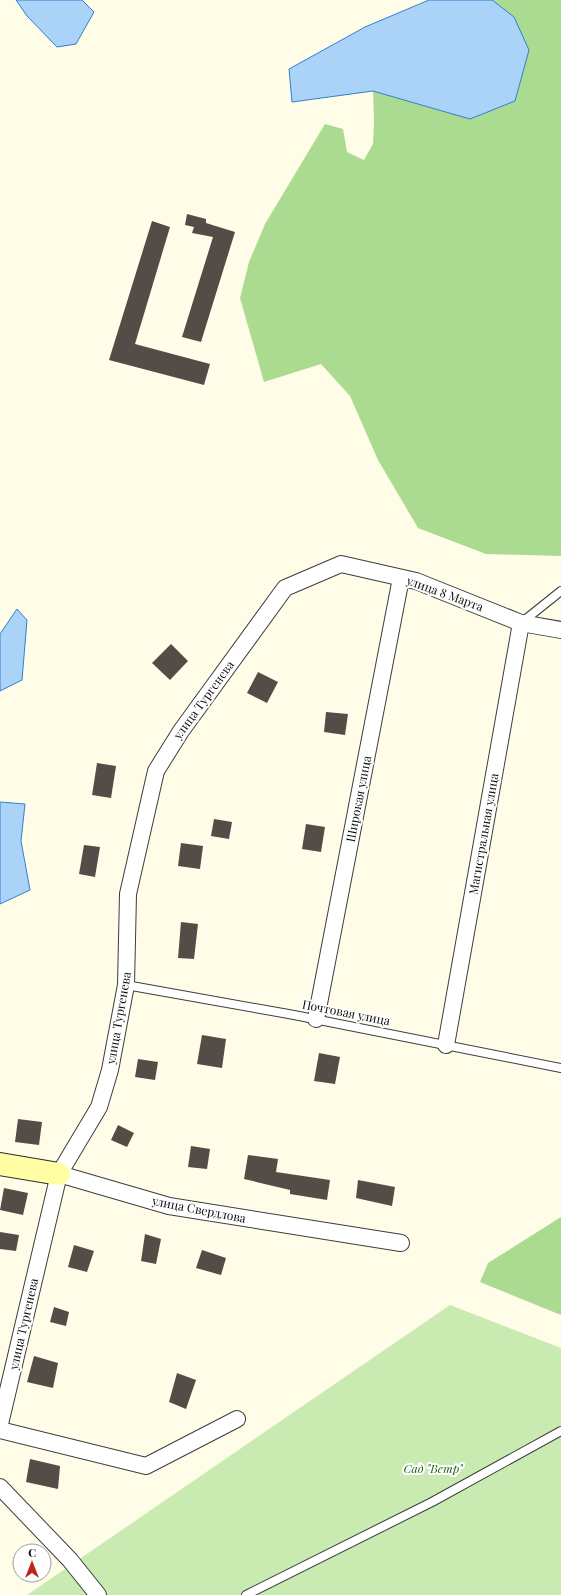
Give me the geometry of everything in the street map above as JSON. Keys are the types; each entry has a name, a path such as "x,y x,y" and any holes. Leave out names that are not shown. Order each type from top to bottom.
{"street":[{"name":"улица 8 Марта","path":"286,588 341,564 416,581 521,623 561,630"},
{"name":"Широкая улица","path":"316,1019 401,578"},
{"name":"улица Тургенева","path":"0,1424 59,1174 99,1107 110,1070 126,986 128,894 156,771 181,731 286,588"},
{"name":"Магистральная улица","path":"446,1045 521,623"},
{"name":"улица Свердлова","path":"0,1164 59,1174 169,1206 401,1243"},
{"path":"0,1430 146,1466 237,1419"},
{"path":"0,1487 70,1560 98,1595"}],"lane":[{"path":"521,623 561,592"},
{"name":"Почтовая улица","path":"126,986 316,1019 561,1068"},
{"path":"246,1595 432,1502 561,1431"}],"green space":[{"path":"492,0 561,0 561,556 486,554 418,528 378,460 350,396 321,364 264,382 240,298 249,262 265,224 325,124 343,129 347,152 364,160 373,144 373,91 470,119 514,17"},
{"path":"561,1217 561,1315 480,1282 488,1263"},
{"name":"Сад \"Ветр\"","path":"450,1305 561,1348 561,1595 27,1595 45,1583 52,1583 52,1578"}],"water":[{"path":"16,0 82,0 94,12 76,44 57,47 27,16"},
{"path":"429,0 492,0 514,17 529,50 515,101 470,119 373,91 292,102 289,69 365,27"},
{"path":"17,609 27,620 22,680 0,691 0,634"},
{"path":"0,802 25,804 21,841 30,890 0,904"}],"building":[{"path":"187,214 206,219 206,223 235,232 201,342 182,337 213,237 192,233 194,227 185,225"},
{"path":"152,221 170,227 135,344 210,364 204,385 109,360"},
{"path":"171,644 188,661 170,680 152,663"},
{"path":"258,672 278,682 267,703 247,693"},
{"path":"326,712 348,714 345,735 324,732"},
{"path":"97,763 116,766 111,798 92,795"},
{"path":"214,819 232,822 229,839 211,836"},
{"path":"306,824 325,827 321,852 302,849"},
{"path":"181,843 203,846 200,869 178,866"},
{"path":"84,845 100,847 95,877 79,874"},
{"path":"181,922 198,924 194,959 178,958"},
{"path":"202,1035 226,1039 222,1068 197,1064"},
{"path":"319,1053 340,1057 335,1084 314,1081"},
{"path":"138,1059 158,1062 155,1080 135,1077"},
{"path":"18,1119 42,1122 39,1145 15,1142"},
{"path":"118,1125 134,1133 127,1147 111,1140"},
{"path":"191,1146 210,1149 207,1169 188,1167"},
{"path":"248,1155 278,1159 276,1172 330,1180 327,1200 290,1194 290,1190 244,1179"},
{"path":"358,1180 395,1187 392,1206 356,1198"},
{"path":"4,1188 28,1193 23,1215 0,1210"},
{"path":"0,1232 19,1235 16,1251 0,1249"},
{"path":"145,1234 161,1239 156,1264 141,1261"},
{"path":"74,1245 94,1251 87,1272 68,1267"},
{"path":"202,1250 226,1258 221,1275 196,1268"},
{"path":"54,1307 69,1312 66,1326 50,1322"},
{"path":"34,1356 58,1363 53,1388 27,1382"},
{"path":"177,1373 196,1380 186,1409 169,1402"},
{"path":"30,1459 60,1466 58,1489 26,1482"}]}
